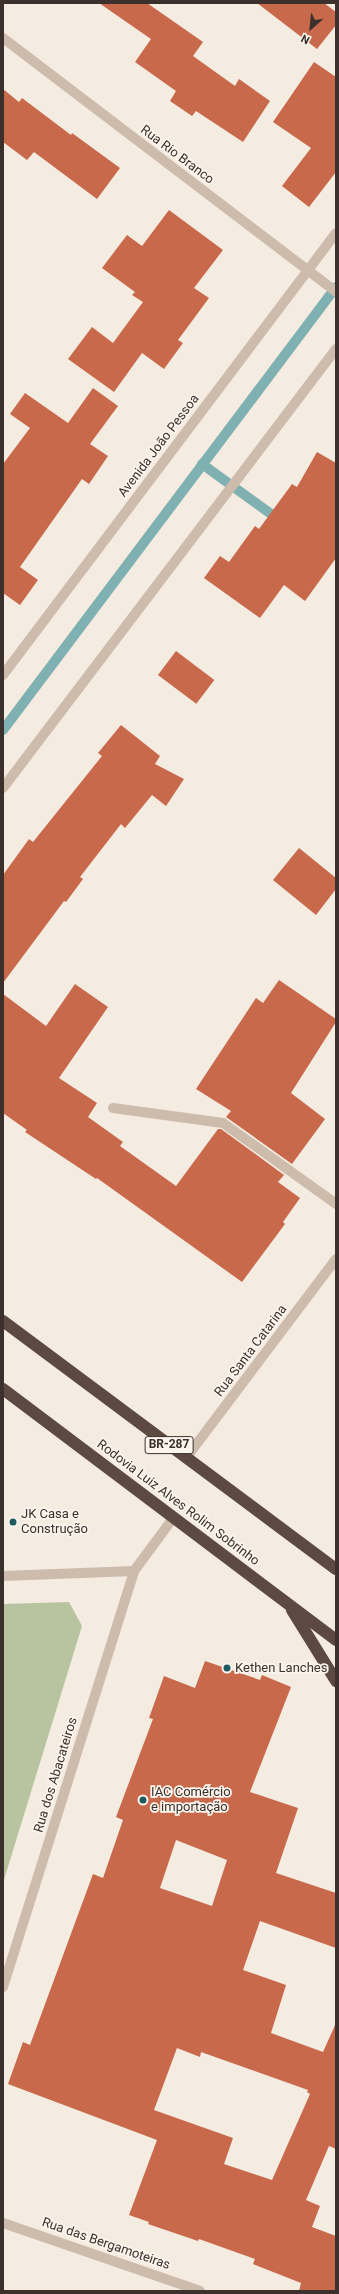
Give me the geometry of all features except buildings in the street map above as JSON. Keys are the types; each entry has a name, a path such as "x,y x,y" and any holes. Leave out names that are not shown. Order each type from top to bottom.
{"highway":[{"name":"BR-287","path":"3,1321 336,1569"},
{"name":"Rodovia Luiz Alves Rolim Sobrinho","path":"3,1389 336,1640"},
{"path":"289,1606 336,1681"}],"street":[{"name":"Rua Rio Branco","path":"3,38 336,292"},
{"name":"Avenida João Pessoa","path":"3,675 336,233"},
{"path":"3,788 336,349"},
{"path":"113,1108 223,1123 336,1204"},
{"name":"Rua Santa Catarina","path":"186,1458 336,1259"},
{"name":"Rua dos Abacateiros","path":"3,1987 134,1571 174,1517"},
{"path":"3,1576 134,1571"},
{"name":"Rua das Bergamoteiras","path":"3,2222 200,2291"}],"green space":[{"path":"69,1602 82,1626 3,1883 3,1604"}],"waterway":[{"path":"3,730 336,287"},
{"path":"202,464 282,522"}],"place":[{"name":"JK Casa e Construção","path":"13,1522"},
{"name":"Kethen Lanches","path":"227,1668"},
{"name":"IAC Comércio e importação","path":"143,1800"}]}
